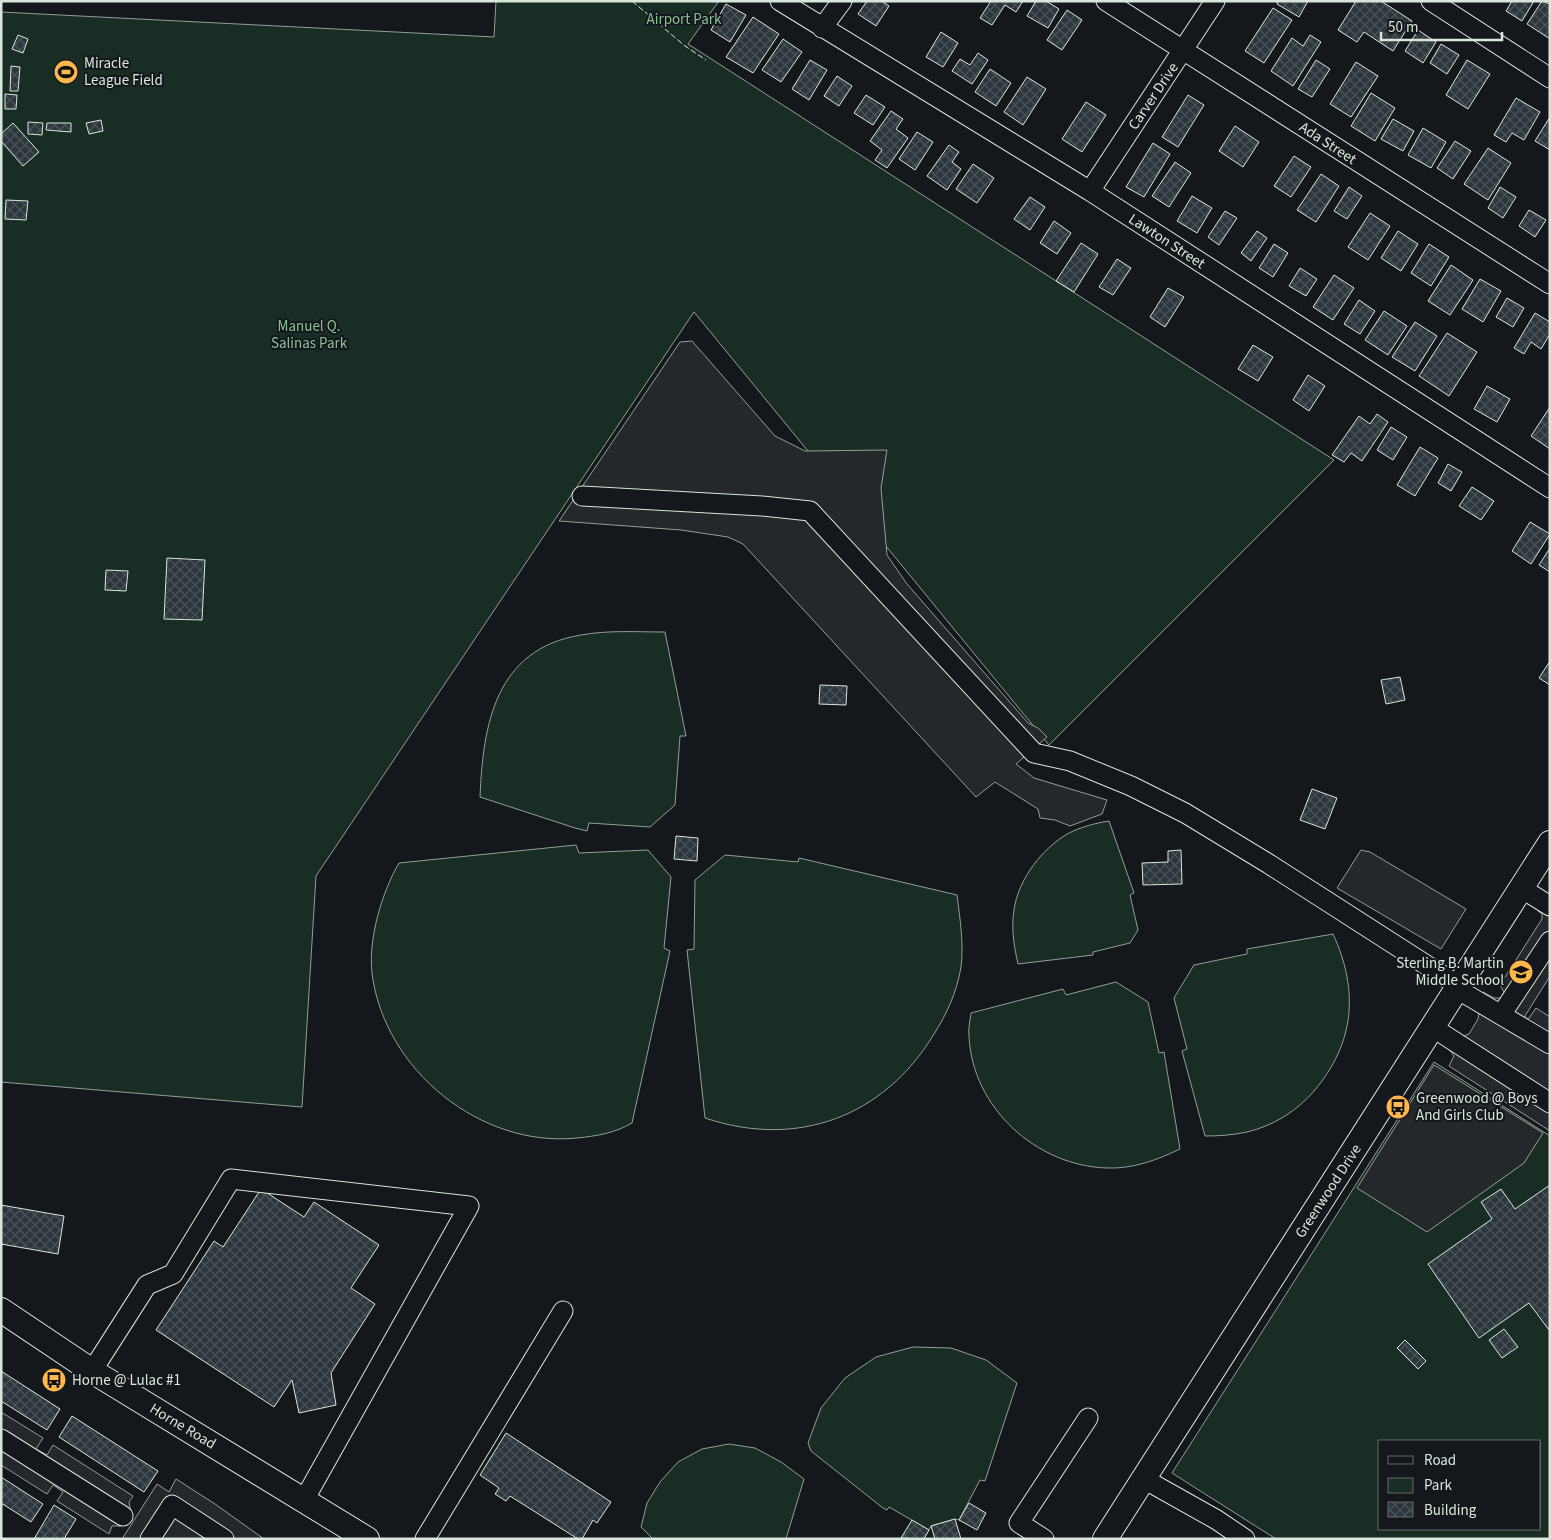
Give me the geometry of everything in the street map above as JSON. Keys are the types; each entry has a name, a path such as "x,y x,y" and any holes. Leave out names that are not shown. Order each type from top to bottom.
{"main road":[{"name":"Greenwood Drive","path":"1105,1539 1550,843"},
{"name":"Horne Road","path":"1,1310 92,1371 304,1500 358,1536"}],"street":[{"name":"Lawton Street","path":"780,1 1090,191 1550,488"},
{"path":"822,28 842,1"},
{"name":"Ada Street","path":"1106,1 1550,284"},
{"name":"Carver Drive","path":"1090,191 1215,1"},
{"path":"1431,1 1550,78"},
{"path":"582,496 810,511 1034,753 1070,761 1131,786 1185,813 1269,864 1501,1015 1550,1044"},
{"path":"1521,888 1550,906"},
{"path":"1501,1015 1550,941"},
{"path":"1432,1027 1550,1103"},
{"path":"92,1371 147,1285 173,1274 231,1179 469,1206 304,1500"},
{"path":"425,1539 563,1311"},
{"path":"1044,1539 1019,1523 1088,1418"},
{"path":"1,1439 123,1516"},
{"path":"1144,1479 1217,1520 1245,1539"},
{"path":"150,1539 172,1505 214,1536"},
{"path":"1213,1539 1217,1520"}],"green space":[{"name":"Manuel Q. Salinas Park","path":"496,1 719,1 688,44 1334,460 1049,745 694,312 316,876 302,1107 1,1082 1,12 494,37"},
{"path":"665,632 686,736 680,736 675,805 650,827 589,823 587,831 480,797 485,743 499,694 512,673 529,656 552,643 591,633"},
{"path":"1109,821 1134,893 1130,895 1138,930 1130,943 1093,952 1093,955 1018,964 1013,937 1013,917 1016,899 1026,876 1041,856 1059,839 1078,829"},
{"path":"576,845 579,853 648,850 671,877 664,948 670,951 632,1123 612,1132 592,1136 541,1138 506,1130 473,1116 443,1096 417,1070 396,1041 380,1008 372,973 372,946 382,902 399,863"},
{"path":"725,855 798,862 799,858 957,895 962,958 957,985 947,1010 934,1034 914,1063 890,1087 864,1105 835,1119 805,1127 773,1130 739,1127 705,1118 687,950 694,949 695,880"},
{"path":"1333,934 1347,975 1349,1016 1338,1054 1328,1073 1300,1105 1275,1122 1247,1132 1205,1136 1182,1051 1187,1049 1174,998 1194,965 1247,954 1247,949"},
{"path":"1116,982 1148,1002 1159,1053 1164,1052 1180,1149 1145,1163 1126,1167 1107,1168 1081,1165 1056,1157 1033,1144 1013,1128 996,1109 982,1087 973,1062 969,1036 971,1013 1063,989 1066,995"},
{"path":"1434,1062 1550,1136 1550,1539 1276,1539 1172,1473"},
{"path":"913,1347 951,1348 986,1360 1017,1383 985,1481 980,1480 959,1520 955,1519 931,1526 929,1530 889,1507 887,1510 883,1508 811,1451 808,1443 821,1408 845,1378 876,1357"},
{"path":"729,1444 755,1448 781,1462 804,1479 786,1539 653,1539 641,1527 647,1503 660,1482 678,1462 702,1449"}],"shaded area":[{"path":"692,341 775,436 805,451 887,450 881,488 887,555 907,584 1028,723 1038,728 1047,737 1016,764 1034,778 1107,800 1102,814 1070,826 1055,820 1040,818 1038,809 995,782 976,797 743,544 728,537 681,530 559,521 680,342"},
{"path":"1361,850 1370,852 1466,909 1441,949 1337,888"},
{"name":"Sterling B. Martin Middle School","path":"1549,894 1550,976 1525,1016 1527,1019 1529,1018 1536,1008 1550,1017 1550,1131 1449,1066 1454,1056 1449,1049 1460,1034 1464,1036 1469,1034 1478,1019 1479,1013 1475,1007 1483,992 1494,998 1501,998 1504,992 1500,985 1542,919 1542,914 1538,911"},
{"path":"1434,1065 1543,1133 1524,1163 1427,1232 1357,1188"},
{"path":"1,1412 43,1438 36,1449 47,1455 53,1445 133,1496 129,1502 131,1513 121,1526 112,1526 109,1534 57,1501 63,1492 53,1485 47,1494 1,1465"},
{"path":"176,1479 264,1539 122,1539 157,1484 169,1492"}],"building":[{"path":"867,1 882,1 889,6 876,26 858,14"},
{"path":"991,1 1023,1 1016,12 1005,5 992,25 980,18"},
{"path":"1036,1 1046,1 1059,9 1048,28 1027,16"},
{"path":"1278,1 1308,1 1299,17 1277,4"},
{"path":"1356,1 1381,1 1412,21 1393,51 1364,32 1357,42 1338,30"},
{"path":"1512,1 1534,1 1522,21 1506,11"},
{"path":"1542,1 1550,4 1550,39 1527,24"},
{"path":"726,4 746,15 730,42 711,30"},
{"path":"1273,8 1292,20 1264,63 1245,51"},
{"path":"1067,10 1082,20 1062,50 1047,40"},
{"path":"753,17 779,34 753,73 726,57"},
{"path":"1418,30 1436,42 1423,63 1405,51"},
{"path":"941,32 958,43 943,67 926,57"},
{"path":"18,35 28,39 23,53 12,49"},
{"path":"1310,35 1321,42 1293,86 1271,71 1292,38 1303,46"},
{"path":"783,39 802,52 781,82 762,70"},
{"path":"1441,44 1459,55 1447,74 1430,63"},
{"path":"978,53 988,60 972,84 952,71 960,59 970,65"},
{"path":"810,60 827,70 809,100 792,89"},
{"path":"1316,60 1330,69 1312,97 1298,89"},
{"path":"1467,60 1490,74 1468,109 1446,95"},
{"path":"1356,62 1378,76 1351,117 1330,104"},
{"path":"11,66 20,67 18,91 10,91"},
{"path":"990,69 1011,83 996,106 975,92"},
{"path":"837,76 852,86 839,106 824,96"},
{"path":"1027,77 1046,89 1023,125 1004,112"},
{"path":"1371,93 1395,108 1375,141 1351,126"},
{"path":"5,94 17,95 16,109 5,109"},
{"path":"866,95 885,107 873,125 854,113"},
{"path":"1188,95 1204,105 1178,147 1162,137"},
{"path":"1516,98 1540,112 1524,140 1512,133 1506,142 1494,135"},
{"path":"1086,102 1106,115 1082,152 1062,139"},
{"path":"891,111 903,119 896,129 908,138 887,168 875,160 882,150 870,141"},
{"path":"1550,117 1550,150 1535,141"},
{"path":"1393,119 1414,131 1403,151 1381,139"},
{"path":"101,120 103,131 89,134 86,123"},
{"path":"28,122 43,123 42,135 28,134"},
{"path":"13,123 39,152 23,166 1,141 1,134"},
{"path":"47,123 71,123 71,132 46,130"},
{"path":"1235,126 1259,142 1243,167 1219,151"},
{"path":"1423,128 1446,142 1431,168 1408,155"},
{"path":"917,132 933,142 915,170 899,159"},
{"path":"1455,141 1471,151 1453,179 1437,168"},
{"path":"1153,143 1170,154 1144,197 1126,187"},
{"path":"949,145 959,152 952,162 961,169 947,190 927,176"},
{"path":"1488,148 1511,163 1488,200 1464,184"},
{"path":"1294,156 1311,167 1291,197 1274,186"},
{"path":"1175,162 1191,173 1169,207 1152,196"},
{"path":"973,164 994,178 977,203 956,189"},
{"path":"1321,174 1339,186 1316,222 1297,210"},
{"path":"1349,187 1362,196 1347,219 1334,211"},
{"path":"1500,187 1516,197 1503,218 1488,208"},
{"path":"1192,196 1212,208 1197,233 1177,221"},
{"path":"1030,197 1045,207 1030,230 1014,219"},
{"path":"6,200 28,201 26,220 5,219"},
{"path":"1529,210 1546,220 1535,237 1519,226"},
{"path":"1225,211 1237,218 1219,245 1208,237"},
{"path":"1370,213 1390,226 1368,260 1348,247"},
{"path":"1054,221 1071,233 1057,254 1040,243"},
{"path":"1257,231 1267,238 1251,261 1241,253"},
{"path":"1398,231 1418,244 1401,271 1381,258"},
{"path":"1081,243 1098,254 1074,292 1056,281"},
{"path":"1274,244 1288,253 1273,277 1259,268"},
{"path":"1429,244 1449,257 1431,286 1411,273"},
{"path":"1117,259 1131,268 1113,295 1099,287"},
{"path":"1451,265 1473,280 1450,315 1428,301"},
{"path":"1300,268 1317,279 1306,296 1289,286"},
{"path":"1334,275 1354,288 1333,320 1313,307"},
{"path":"1480,279 1501,291 1483,322 1462,309"},
{"path":"1168,288 1184,297 1165,327 1150,317"},
{"path":"1507,298 1524,308 1513,327 1496,317"},
{"path":"1359,300 1375,311 1360,334 1344,324"},
{"path":"1384,311 1407,326 1388,355 1365,340"},
{"path":"1535,313 1550,322 1550,334 1541,349 1531,342 1524,354 1514,348"},
{"path":"1415,322 1437,336 1415,371 1392,357"},
{"path":"1447,333 1477,352 1449,396 1419,376"},
{"path":"1253,345 1273,357 1258,381 1238,369"},
{"path":"1308,375 1325,386 1309,411 1293,400"},
{"path":"1487,386 1510,399 1497,422 1474,409"},
{"path":"1550,407 1550,449 1531,436"},
{"path":"1377,414 1388,422 1362,461 1351,453 1344,462 1332,455 1359,416 1370,424"},
{"path":"1391,427 1407,437 1393,460 1377,450"},
{"path":"1420,447 1438,458 1415,496 1397,485"},
{"path":"1448,464 1462,472 1451,491 1438,483"},
{"path":"1472,487 1494,501 1481,520 1459,506"},
{"path":"1530,522 1550,534 1531,564 1512,551"},
{"path":"1550,548 1550,572 1539,565"},
{"path":"167,558 205,560 202,620 164,619"},
{"path":"106,570 128,571 126,591 105,590"},
{"path":"1550,661 1550,685 1539,678"},
{"path":"1400,677 1405,700 1386,704 1381,680"},
{"path":"820,685 847,686 846,705 819,704"},
{"path":"1312,789 1337,798 1325,829 1300,820"},
{"path":"676,836 698,838 697,861 674,859"},
{"path":"1181,850 1182,884 1143,885 1142,863 1168,862 1168,851"},
{"path":"1550,1185 1550,1329 1529,1303 1479,1338 1428,1264 1492,1219 1481,1202 1501,1189 1515,1209"},
{"path":"261,1189 304,1217 314,1202 379,1245 351,1288 375,1304 331,1373 336,1405 299,1413 292,1380 274,1407 156,1330 214,1241 223,1247"},
{"path":"1,1205 64,1216 58,1254 1,1244"},
{"path":"1504,1329 1518,1347 1502,1358 1489,1340"},
{"path":"1405,1340 1426,1361 1418,1369 1397,1348"},
{"path":"1,1371 60,1409 47,1430 1,1401"},
{"path":"72,1416 158,1471 144,1492 59,1437"},
{"path":"506,1433 611,1502 597,1523 593,1520 582,1539 578,1539 510,1496 506,1501 495,1494 499,1488 480,1475"},
{"path":"1,1477 43,1504 31,1522 1,1503"},
{"path":"969,1503 986,1513 977,1530 959,1520"},
{"path":"54,1505 76,1519 64,1539 34,1539"},
{"path":"955,1519 961,1539 935,1539 931,1526"},
{"path":"912,1520 929,1530 924,1539 901,1538"}],"fence":[{"path":"632,1 685,46 706,60"}],"place":[{"name":"Miracle League Field","path":"66,72"},
{"name":"Sterling B. Martin Middle School","path":"1521,972"},
{"name":"Greenwood @ Boys And Girls Club","path":"1398,1107"},
{"name":"Horne @ Lulac #1","path":"54,1380"}],"park label":[{"name":"Airport Park","path":"684,19"}]}
